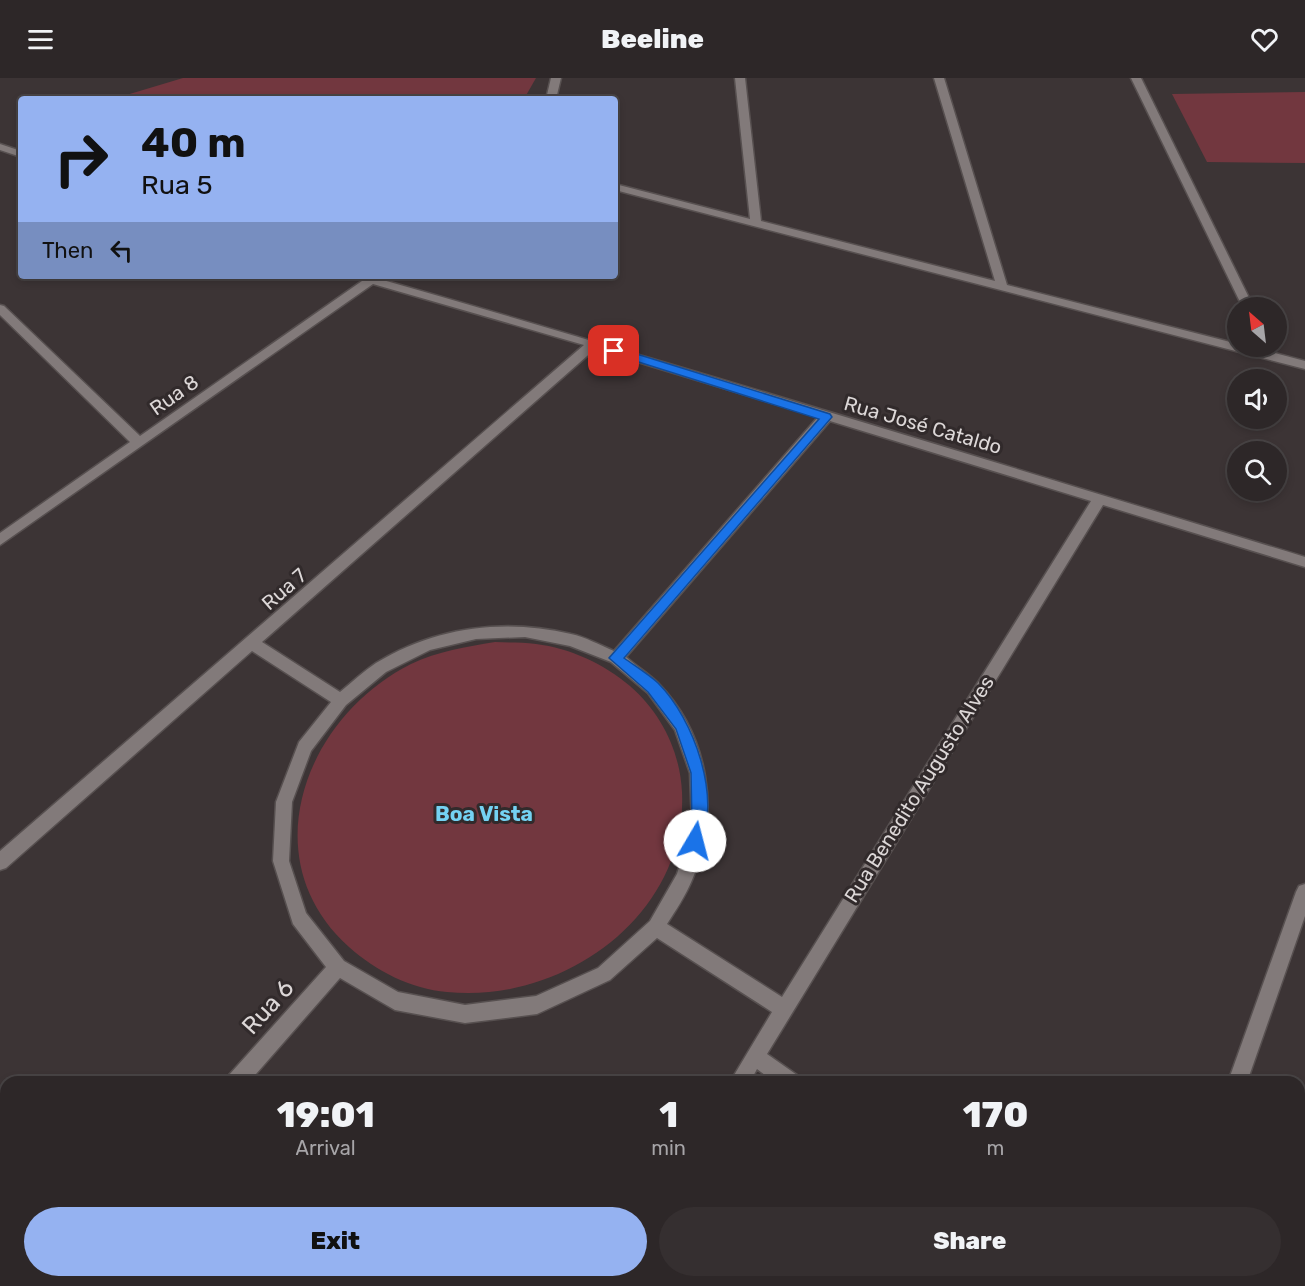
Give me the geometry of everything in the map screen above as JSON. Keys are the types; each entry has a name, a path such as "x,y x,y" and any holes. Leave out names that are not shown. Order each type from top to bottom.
{"street":[{"path":"552,96 555,78"},
{"path":"740,78 756,225"},
{"path":"939,78 1004,289"},
{"path":"1136,78 1244,297"},
{"path":"2,147 18,153"},
{"path":"618,188 1004,289 1227,341"},
{"name":"Rua José Cataldo","path":"367,279 593,344 1305,562"},
{"name":"Rua 8","path":"0,540 370,280"},
{"path":"0,309 139,443"},
{"name":"Rua 7","path":"0,862 593,344"},
{"path":"1285,357 1305,365"},
{"path":"616,658 826,417"},
{"name":"Rua Benedito Augusto Alves","path":"743,1076 1100,498"},
{"path":"476,633 534,633 572,640 616,658 653,688 682,727 698,773 700,824 686,876 656,927 604,974 537,1005 465,1014 395,1001 338,967 299,918 281,861 284,802 305,747 341,700 381,668 418,650 476,633"},
{"path":"252,644 341,700"},
{"path":"1239,1076 1305,892"},
{"path":"656,927 783,1008"},
{"name":"Rua 6","path":"241,1076 338,967"},
{"path":"755,1056 782,1076"}],"shaded area":[{"path":"183,78 536,78 526,96 123,96"},
{"path":"1305,92 1305,163 1207,162 1172,94"},
{"path":"495,642 536,644 574,653 609,671 641,697 660,721 677,762 682,792 678,836 664,877 641,912 610,943 574,966 534,983 491,992 434,990 407,983 359,956 319,912 302,873 298,833 304,792 319,754 343,718 374,688 411,664 431,656"}],"district":[{"name":"Boa Vista","path":"484,813"}],"route":[{"path":"614,351 826,417 616,658 653,688 682,727 698,773 700,824 695,841"}]}
